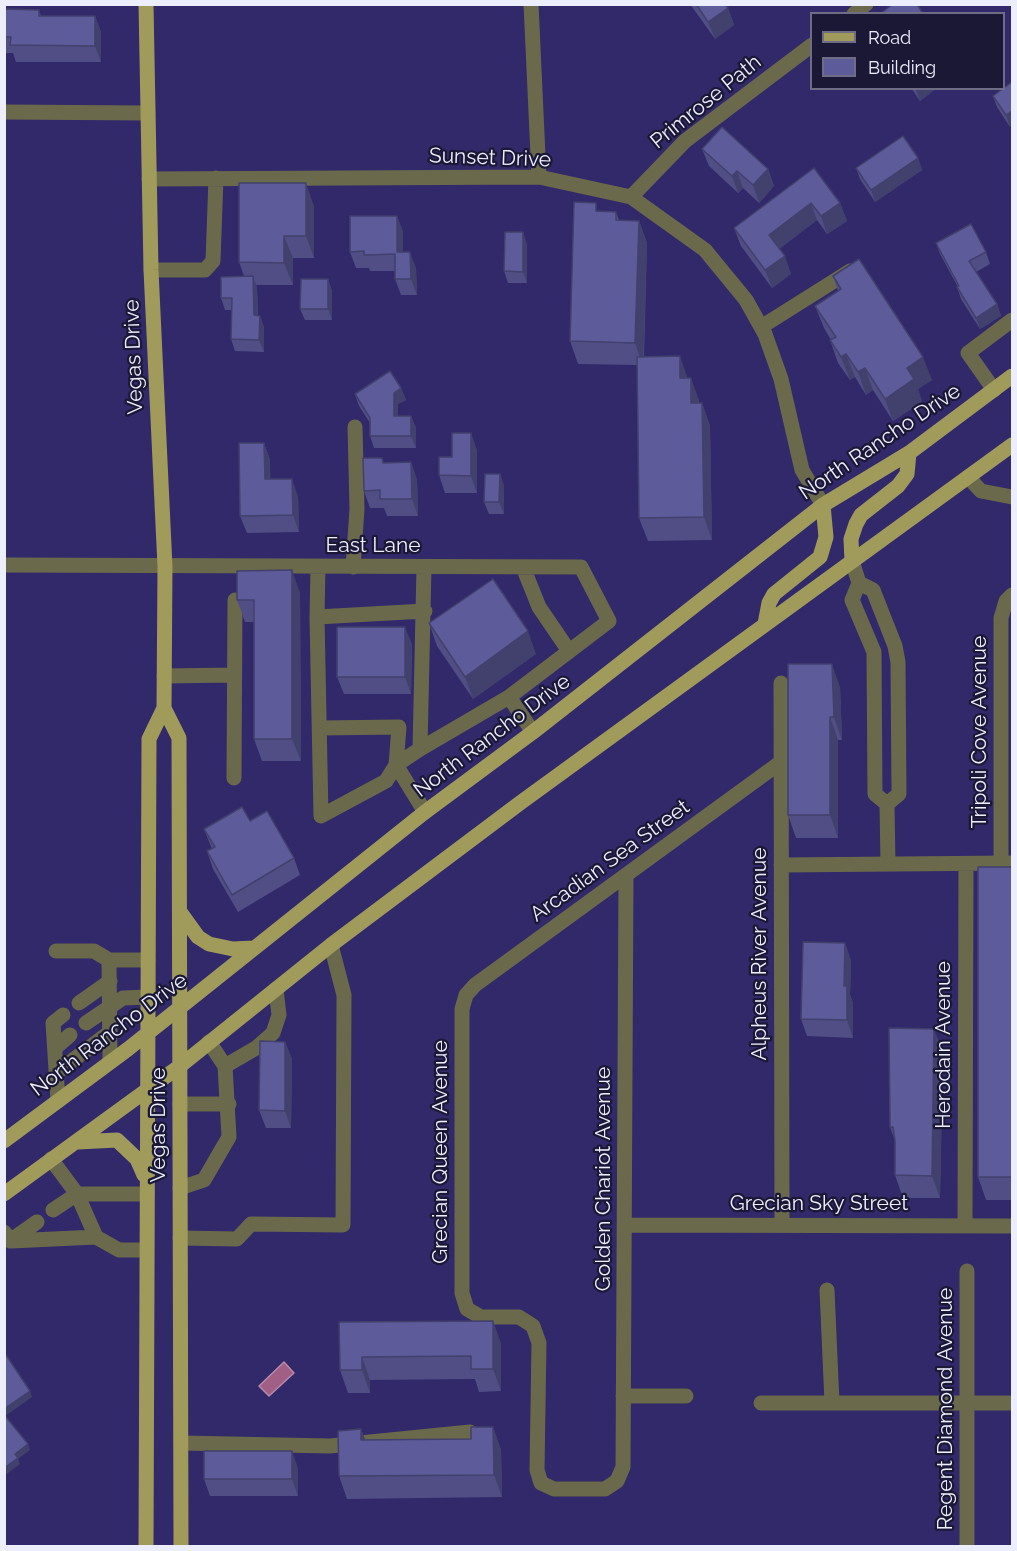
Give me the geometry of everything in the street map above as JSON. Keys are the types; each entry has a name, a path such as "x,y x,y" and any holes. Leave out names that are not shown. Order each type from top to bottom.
{"main road":[{"name":"Vegas Drive","path":"146,4 151,270 165,567 164,708 149,739 146,1546"},
{"name":"North Rancho Drive","path":"4,1141 147,1034 425,812 533,732 823,505 909,453 1012,376"},
{"path":"4,1194 180,1066 332,945 765,624 1012,446"},
{"path":"852,561 851,539 856,524 861,515 898,486 907,474 909,453"},
{"path":"765,624 769,603 774,594 820,557 826,537 823,505"},
{"name":"Vegas Drive","path":"164,708 180,738 181,1546"},
{"path":"180,912 198,937 209,944 233,949 252,948"},
{"path":"75,1142 117,1140 137,1159 146,1186"}],"street":[{"path":"531,4 539,177"},
{"name":"Primrose Path","path":"631,196 685,141 810,47"},
{"path":"4,112 148,113"},
{"name":"Sunset Drive","path":"149,179 539,177 631,196 705,250 746,300 760,327 781,379 802,470 823,505"},
{"path":"151,270 205,270 213,261 216,178"},
{"path":"760,327 860,264"},
{"path":"994,390 968,353 1012,320"},
{"path":"353,567 357,509 355,427"},
{"path":"968,477 981,491 1012,497"},
{"path":"852,561 859,583 852,600 874,652 875,794 887,804 888,864"},
{"name":"East Lane","path":"4,565 581,567 609,621 569,651"},
{"path":"318,567 321,816 386,781 396,765 508,697 569,651 539,607 523,567"},
{"path":"420,749 425,611 424,567"},
{"path":"859,583 873,590 895,646 899,680 899,794 887,804"},
{"name":"Tripoli Cove Avenue","path":"1007,863 1001,618 1009,598"},
{"path":"234,778 235,600"},
{"path":"317,617 425,611"},
{"path":"164,676 234,675"},
{"name":"Alpheus River Avenue","path":"781,683 782,1225"},
{"path":"508,697 533,732"},
{"path":"320,728 399,728 396,765 425,812"},
{"name":"Arcadian Sea Street","path":"466,995 475,985 781,762"},
{"path":"875,762 899,762"},
{"path":"781,865 1007,863"},
{"name":"Herodain Avenue","path":"965,1226 966,864"},
{"name":"Golden Chariot Avenue","path":"617,1481 622,1467 624,1396 626,876"},
{"path":"180,1238 237,1239 251,1224 343,1225 344,995 332,945"},
{"path":"56,951 94,951 109,960 148,960"},
{"path":"109,960 110,1062"},
{"path":"80,1003 110,981"},
{"path":"225,1066 256,1048 273,1033 279,1015 276,989"},
{"name":"Grecian Queen Avenue","path":"466,995 462,1009 462,1293 467,1309 481,1317 519,1317 533,1326 539,1343 537,1470 542,1483 554,1489 604,1489 617,1481"},
{"path":"86,1023 123,998 147,997"},
{"path":"58,1101 53,1023 63,1015"},
{"path":"56,1074 110,1032"},
{"path":"55,1048 69,1035"},
{"path":"180,1188 204,1179 229,1137 229,1104 225,1066 209,1042"},
{"path":"180,1104 229,1104"},
{"path":"51,1159 77,1194 96,1237"},
{"path":"53,1210 77,1194 146,1186"},
{"path":"7,1239 37,1222"},
{"name":"Grecian Sky Street","path":"626,1225 1012,1226"},
{"path":"7,1239 96,1237 119,1250 146,1250"},
{"name":"Regent Diamond Avenue","path":"967,1271 967,1546"},
{"path":"827,1290 832,1403"},
{"path":"624,1396 686,1396"},
{"path":"761,1403 1012,1403"},
{"path":"181,1443 330,1446 470,1432"}],"shaded area":[{"path":"284,1362 294,1373 269,1396 259,1386"}],"building":[{"path":"696,4 725,4 728,8 708,22"},
{"path":"893,4 917,4 922,12 883,12"},
{"path":"4,9 39,10 39,16 95,16 95,46 10,45 11,37 4,37"},
{"path":"1012,82 1012,111 1006,115 993,96 1005,90 1005,87"},
{"path":"722,127 768,169 753,185 737,171 732,176 702,149"},
{"path":"903,136 918,158 871,190 856,168"},
{"path":"814,168 840,203 821,216 811,203 769,235 785,256 765,270 734,228"},
{"path":"239,183 306,183 306,236 284,236 284,263 239,262"},
{"path":"574,202 596,203 596,211 616,212 616,220 639,221 635,343 570,341"},
{"path":"350,216 397,216 397,252 410,252 411,279 395,279 395,254 364,255 364,251 350,252"},
{"path":"971,224 986,252 969,261 997,304 976,318 957,287 959,286 936,243"},
{"path":"505,232 523,232 523,272 504,271"},
{"path":"859,259 923,357 907,368 914,379 885,399 865,368 858,372 846,354 841,357 830,340 836,337 815,306 841,289 833,276"},
{"path":"253,276 254,315 260,316 259,340 231,339 232,298 221,298 221,277"},
{"path":"301,279 328,279 328,309 300,309"},
{"path":"680,356 680,378 691,378 691,403 702,403 704,517 639,518 637,357"},
{"path":"390,371 401,388 394,393 394,416 411,416 411,436 370,436 370,418 355,394"},
{"path":"452,433 471,433 471,476 439,475 439,457 452,457"},
{"path":"239,443 264,443 265,479 292,479 293,515 240,516"},
{"path":"363,458 382,458 383,463 411,462 412,499 380,499 380,490 364,491"},
{"path":"485,474 500,474 499,502 484,502"},
{"path":"292,570 292,739 254,739 254,600 237,600 237,571"},
{"path":"493,579 528,631 465,677 429,623"},
{"path":"337,627 405,627 405,677 337,677"},
{"path":"788,664 832,664 834,717 830,717 830,815 788,815"},
{"path":"242,807 250,821 267,811 294,858 232,895 207,851 215,847 204,829"},
{"path":"978,867 1012,867 1012,1177 978,1177"},
{"path":"803,942 845,943 844,986 847,986 847,1020 801,1019"},
{"path":"889,1028 934,1029 932,1176 895,1175 895,1141 893,1127 890,1127"},
{"path":"260,1041 285,1042 285,1111 259,1110"},
{"path":"493,1321 493,1369 471,1369 471,1356 362,1357 362,1370 340,1370 339,1322"},
{"path":"4,1352 30,1391 4,1409"},
{"path":"6,1417 28,1444 15,1454 18,1458 4,1468 4,1418"},
{"path":"471,1427 493,1427 494,1475 339,1476 338,1431 361,1429 361,1440 471,1439"},
{"path":"204,1451 292,1451 292,1479 204,1479"}]}
